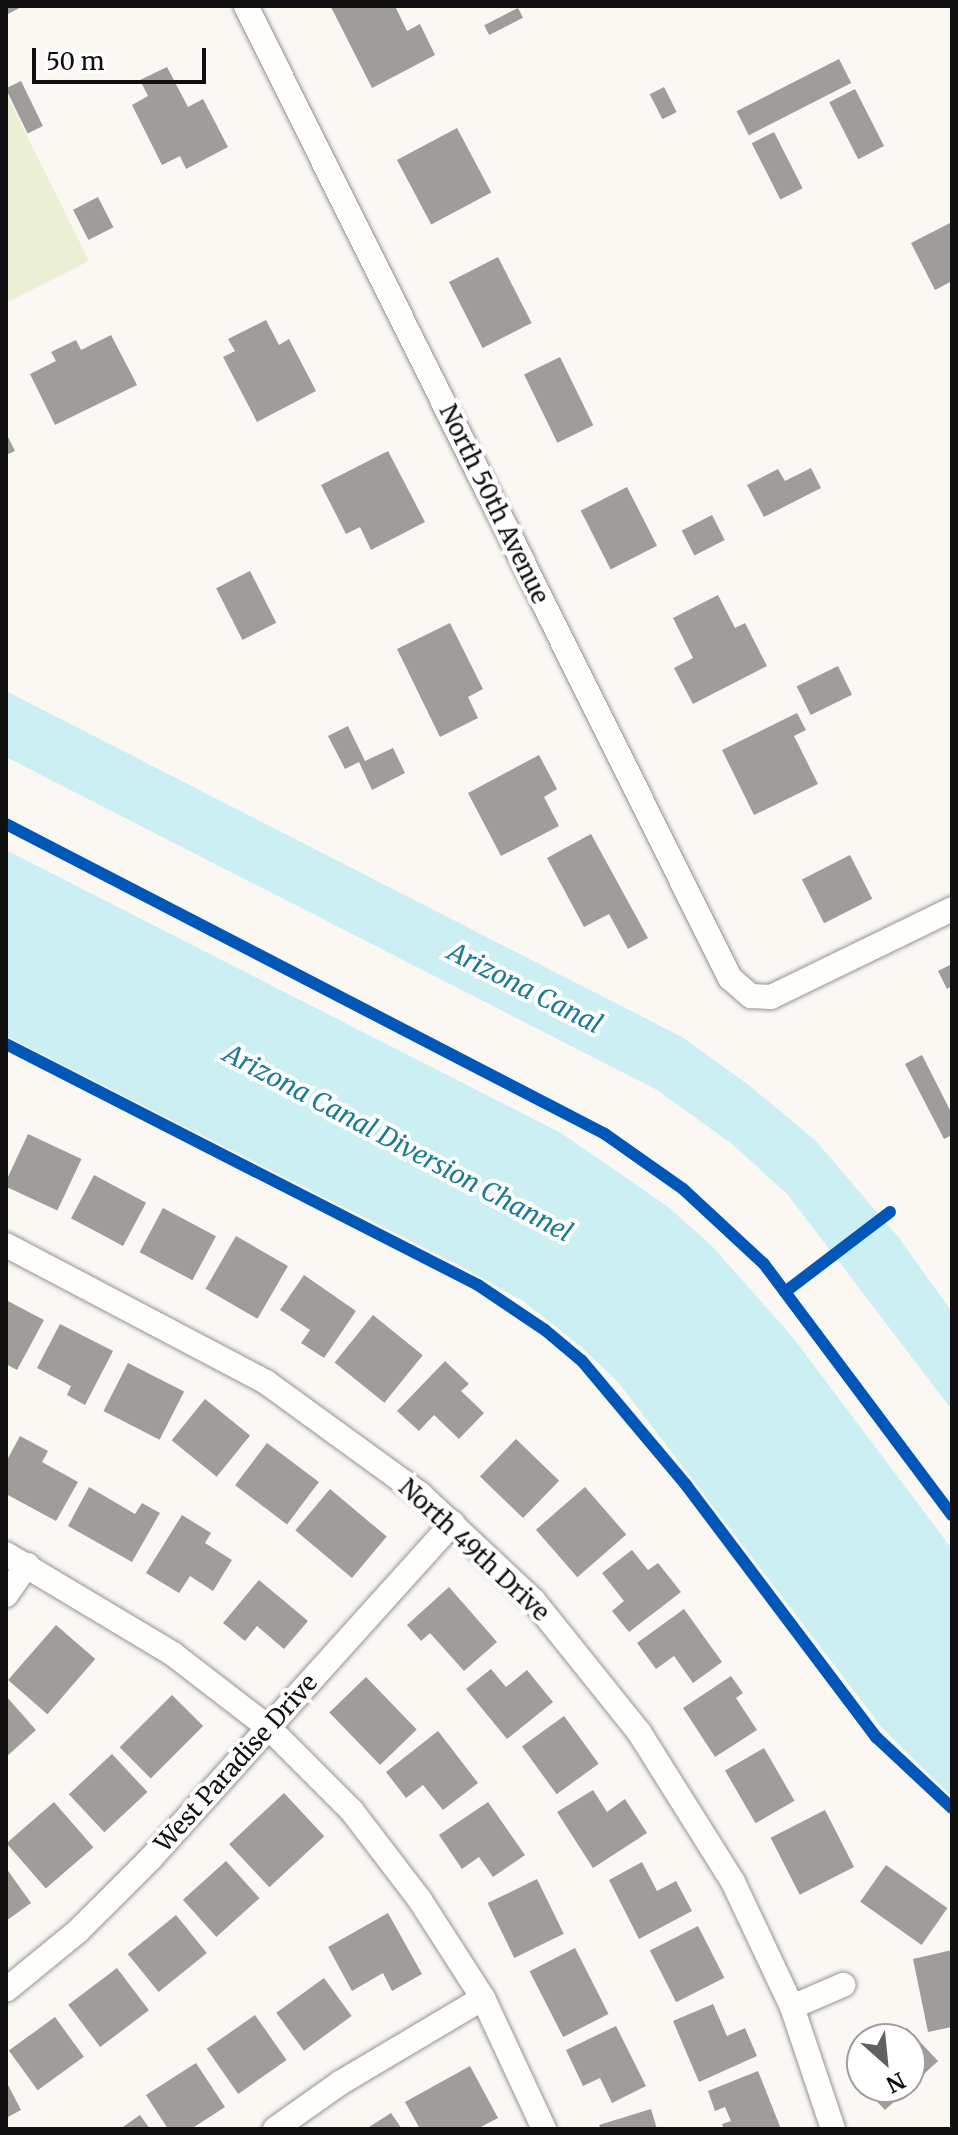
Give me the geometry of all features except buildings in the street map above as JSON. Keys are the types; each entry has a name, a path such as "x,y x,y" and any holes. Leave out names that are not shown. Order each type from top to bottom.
{"street":[{"name":"North 50th Avenue","path":"246,6 730,978 751,996 771,997 952,909"},
{"name":"North 49th Drive","path":"6,1245 266,1382 453,1523 534,1601 639,1732 733,1882 792,2007 833,2129"},
{"name":"West Paradise Drive","path":"6,1990 120,1889 453,1523"},
{"path":"6,1595 17,1559 173,1654 269,1728 352,1811 420,1900 483,1998 544,2129"},
{"path":"792,2007 843,1985"},
{"path":"275,2129 340,2083 483,1998"}],"green space":[{"path":"6,93 89,261 6,303"}],"water":[{"name":"Arizona Canal","path":"6,691 682,1037 750,1086 816,1141 899,1238 952,1312 952,1410 788,1195 732,1144 657,1090 6,757"},
{"name":"Arizona Canal Diversion Channel","path":"6,850 561,1133 667,1206 711,1245 791,1335 952,1549 952,1797 883,1729 618,1382 579,1345 523,1301 462,1267 6,1036"}],"cycle path":[{"path":"6,824 605,1134 683,1189 764,1264 952,1515"},
{"path":"6,1044 478,1285 545,1330 582,1361 686,1485 876,1737 952,1808"},
{"path":"785,1292 890,1212"}]}
